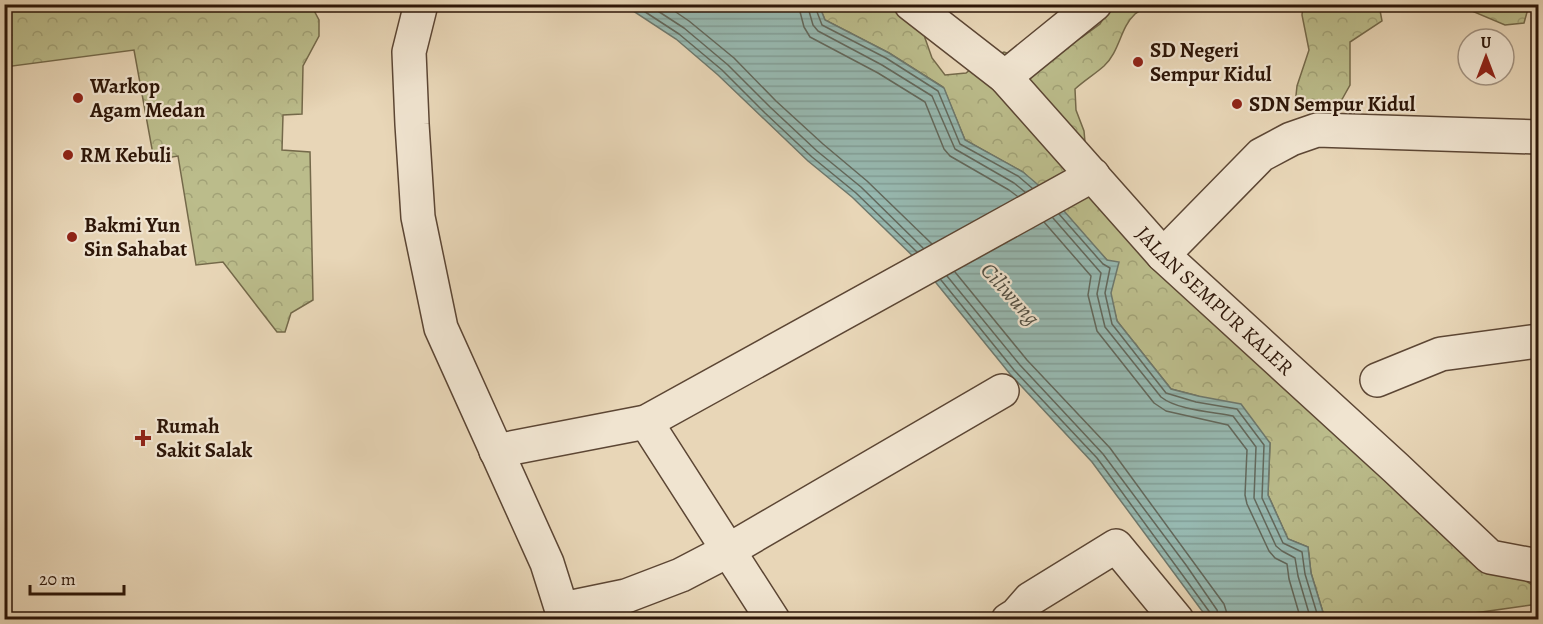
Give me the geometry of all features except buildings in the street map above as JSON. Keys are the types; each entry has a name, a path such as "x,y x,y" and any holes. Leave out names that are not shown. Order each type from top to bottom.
{"street":[{"path":"421,4 409,52 418,217 441,328 547,562 564,614 626,596 681,574 729,550 1002,392"},
{"name":"JALAN SEMPUR KALER","path":"911,4 1005,77 1086,179 1163,255 1388,460 1490,557 1539,566"},
{"path":"1005,77 1095,4"},
{"path":"1163,255 1261,155 1291,139 1317,130 1539,137"},
{"path":"496,451 646,422 1086,179"},
{"path":"1377,380 1441,354 1539,341"},
{"path":"646,422 773,620"},
{"path":"1008,620 1016,615 1030,599 1116,546 1177,620"}],"green space":[{"path":"4,5 311,5 319,20 319,36 303,66 302,114 283,115 282,150 310,152 313,300 291,313 285,332 277,332 223,262 196,265 178,156 154,160 134,50 5,67"},
{"path":"819,5 919,5 925,38 932,58 945,75 966,73 981,61 1004,52 1025,59 1064,46 1100,24 1111,5 1152,5 1135,14 1126,26 1109,60 1075,89 1076,110 1084,131 1086,153 1093,175 1490,557 1538,589 1538,604 1475,613 1476,619 1325,619 1311,573 1308,547 1288,539 1268,495 1270,443 1198,396 1171,389 1117,321 1110,293 1107,260 1023,172 965,140 943,87 889,53 825,20"},
{"path":"1303,5 1379,5 1382,21 1350,42 1350,85 1340,103 1310,113 1295,105 1297,86 1309,50 1302,15"},
{"path":"1464,5 1529,5 1524,23 1505,25 1467,9"}],"water":[{"name":"Ciliwung","path":"624,5 819,5 825,20 889,53 944,88 965,140 1023,172 1050,195 1107,260 1119,262 1111,293 1117,321 1171,389 1241,404 1270,443 1268,495 1288,539 1308,547 1311,573 1325,619 1208,619 1092,462 1010,374 920,263 852,197 808,161 718,75 676,39"}],"place":[{"name":"SD Negeri Sempur Kidul","path":"1138,62"},
{"name":"Warkop Agam Medan","path":"78,98"},
{"name":"SDN Sempur Kidul","path":"1237,104"},
{"name":"RM Kebuli","path":"68,155"},
{"name":"Bakmi Yun Sin Sahabat","path":"72,237"},
{"name":"Rumah Sakit Salak","path":"143,438"}]}
